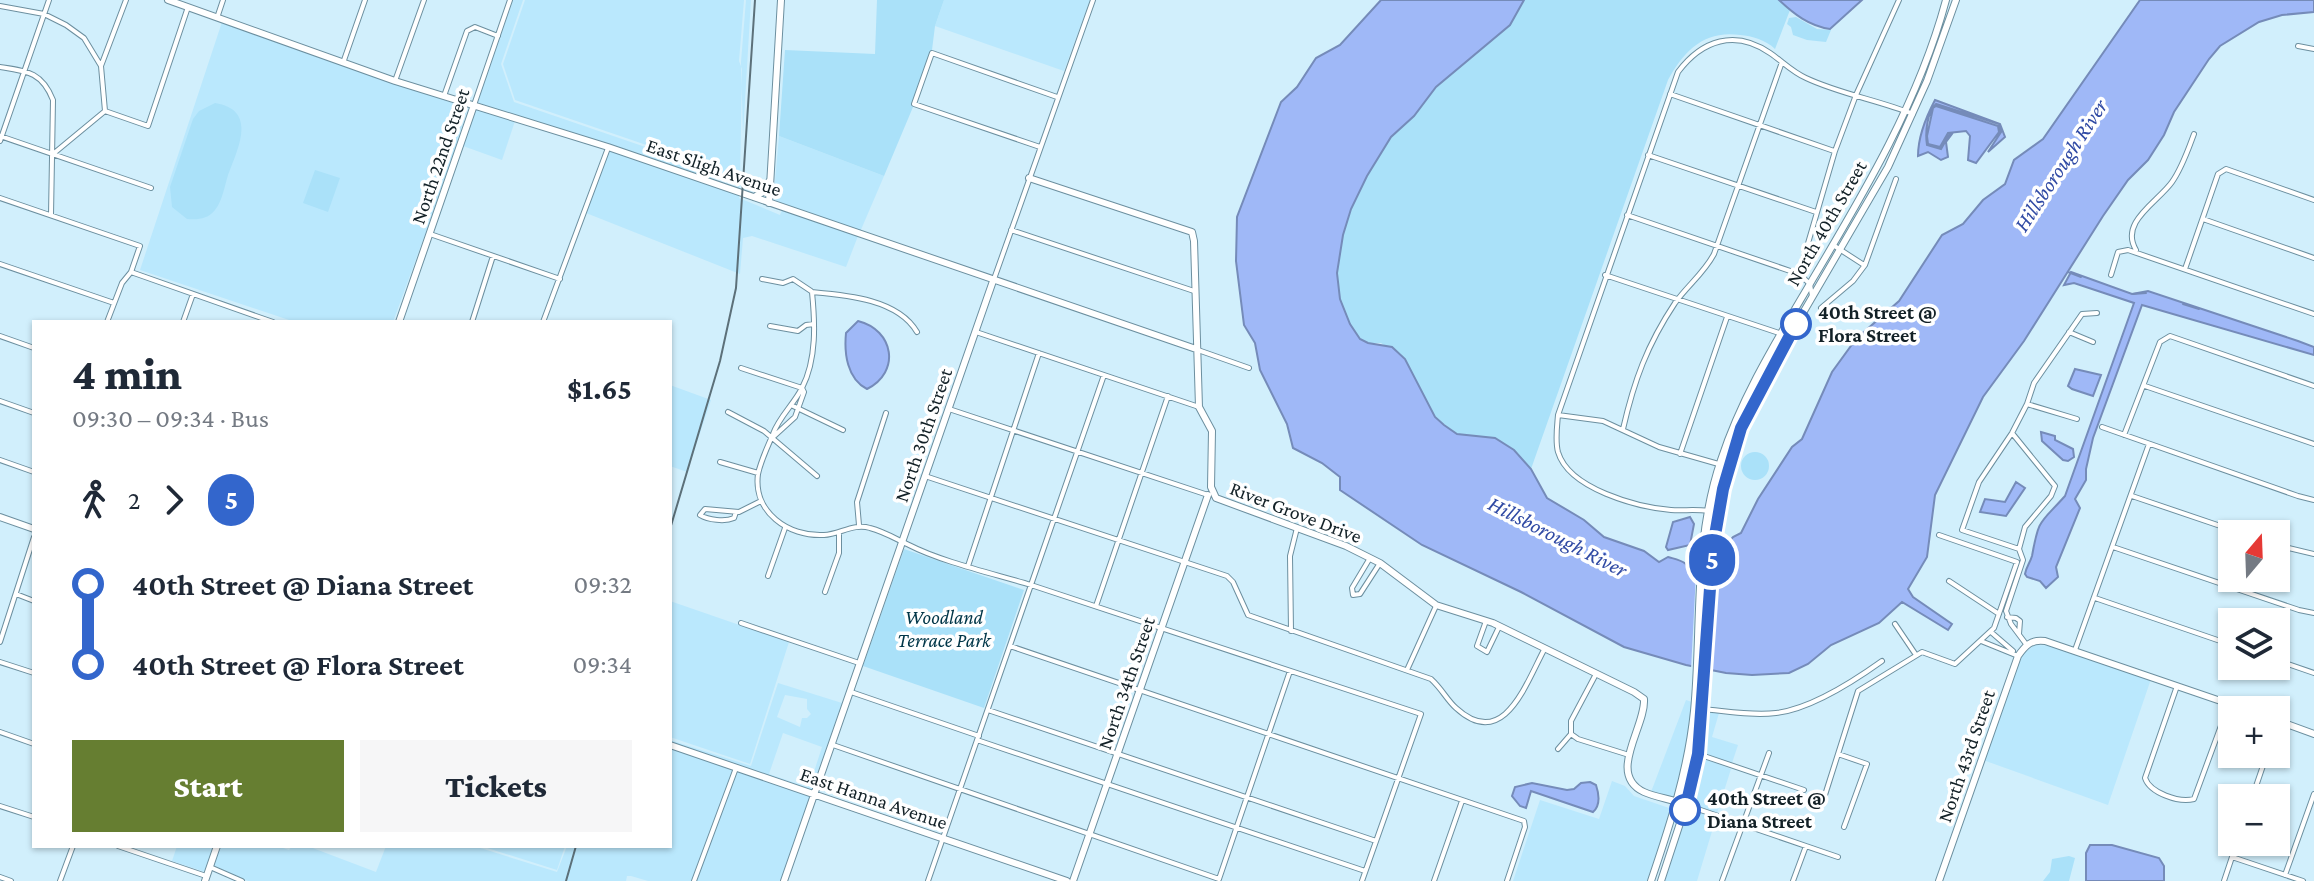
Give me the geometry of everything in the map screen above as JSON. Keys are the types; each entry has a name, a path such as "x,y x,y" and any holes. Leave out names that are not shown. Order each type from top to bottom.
{"street":[{"path":"49,0 0,138 151,188"},
{"path":"105,111 101,66 126,0"},
{"name":"East Sligh Avenue","path":"168,0 395,81 608,147 1249,368"},
{"path":"217,18 223,0"},
{"path":"343,63 365,0"},
{"path":"395,81 424,0"},
{"name":"North 22nd Street","path":"400,320 510,0"},
{"path":"769,203 781,0"},
{"name":"North 30th Street","path":"784,881 1093,0"},
{"path":"1799,274 1835,151 1856,95 1899,0"},
{"name":"North 40th Street","path":"1661,881 1686,805 1698,754 1718,512 1741,428 1812,297 1888,167 1946,0"},
{"name":"North 40th Street","path":"1651,881 1677,801 1690,748 1708,511 1719,464 1744,399 1779,333 1909,112 1950,22 1956,0"},
{"path":"0,6 44,14 66,25 84,38 101,66"},
{"path":"105,111 148,126 188,7"},
{"path":"1941,18 1950,22"},
{"path":"444,96 467,31 475,27 498,36"},
{"path":"1708,511 1675,511 1647,506 1581,482 1563,463 1558,452 1558,415 1678,72 1691,55 1718,40 1744,41 1769,51 1804,78 1909,112"},
{"path":"2298,46 2314,49"},
{"path":"1040,147 914,104 932,53 1057,97"},
{"path":"1623,429 1642,359 1678,299 1709,262 1717,245 1782,62"},
{"path":"0,67 36,75 48,86 53,100 51,215"},
{"path":"1670,94 1835,151"},
{"path":"53,154 105,111"},
{"path":"2137,253 2130,238 2132,230 2147,206 2175,178 2194,134"},
{"path":"544,320 608,147"},
{"path":"1648,155 1816,212"},
{"path":"2185,269 2218,174 2226,169 2314,200"},
{"path":"754,197 763,192 771,176"},
{"name":"River Grove Drive","path":"1029,178 1192,232 1199,407 1212,431 1210,494 1220,501 1346,546 1380,563 1436,605 1486,621 1644,699 1644,709 1629,755"},
{"path":"1821,308 1853,281 1865,265 1896,179"},
{"path":"0,198 140,246 108,320"},
{"path":"1627,215 1799,274 1810,284 1812,297"},
{"path":"2203,219 2314,258"},
{"path":"1011,230 1194,291"},
{"path":"430,234 560,279"},
{"path":"1833,245 1865,265"},
{"path":"2111,275 2118,252 2128,250 2314,314"},
{"path":"473,320 493,256"},
{"path":"0,264 114,303"},
{"path":"131,272 254,319"},
{"path":"1605,275 1779,333"},
{"path":"762,279 783,283 793,279 812,292 862,297 910,319 917,332"},
{"path":"812,292 814,324 810,362 802,388 773,432 758,473 761,501 785,528 802,534 839,533 859,525 968,566 1421,714 1362,881"},
{"path":"184,320 193,294"},
{"path":"2019,549 1962,530 1979,482 2012,433 2034,383 2082,314 2097,313"},
{"path":"1680,454 1727,317"},
{"path":"770,326 798,331 814,324"},
{"path":"976,332 1199,407"},
{"path":"2069,332 2093,342"},
{"path":"0,336 32,347"},
{"path":"2124,435 2160,342 2170,336 2314,386"},
{"path":"968,566 1039,353"},
{"path":"741,368 802,388"},
{"path":"928,881 1104,375"},
{"path":"2145,386 2314,444"},
{"path":"772,438 790,423 804,392 802,388"},
{"path":"1096,606 1168,396"},
{"path":"0,401 32,412"},
{"path":"2027,404 2077,419"},
{"path":"791,405 843,430"},
{"path":"949,409 1210,494"},
{"path":"728,412 764,431 817,476"},
{"path":"859,525 857,502 886,413"},
{"path":"1558,415 1582,416 1623,429 1680,454 1729,467"},
{"path":"2102,427 2314,500"},
{"path":"2012,433 2055,486 2051,496 2025,527 2019,549 2023,560 2006,611 2026,644 2045,641 2218,700"},
{"path":"2075,650 2149,444"},
{"path":"0,460 32,471"},
{"path":"720,462 758,473"},
{"path":"925,476 1227,576 1233,582 1248,615 1431,679 1445,691 1454,706 1475,721 1487,723 1503,717 1514,706 1545,648"},
{"name":"North 34th Street","path":"1070,881 1090,834 1210,494"},
{"path":"2132,496 2218,525"},
{"path":"736,512 732,520 700,515 705,509 736,512 761,501"},
{"path":"0,517 32,528"},
{"path":"768,576 785,528"},
{"path":"1291,631 1290,556 1297,528"},
{"path":"825,592 839,553 839,533"},
{"path":"1825,795 1858,691 1922,652 1955,664 1991,632 1999,614 2017,562 1939,535"},
{"path":"0,642 32,543"},
{"path":"2113,547 2314,613"},
{"path":"2290,548 2314,554"},
{"path":"1370,558 1352,588 1353,595 1357,597 1360,594 1380,563"},
{"path":"1949,581 1999,614"},
{"path":"16,594 32,600"},
{"path":"2095,598 2218,640"},
{"path":"1407,670 1436,605"},
{"path":"2007,617 2020,621 2019,634"},
{"path":"1486,621 1477,646 1480,650 1487,652 1499,627"},
{"path":"741,623 859,663"},
{"path":"1895,624 1916,655"},
{"path":"1991,632 2018,656"},
{"path":"1981,641 2018,656"},
{"name":"North 43rd Street","path":"1939,881 2018,656 2026,644"},
{"path":"1010,646 1525,824 1507,881"},
{"path":"1694,709 1778,713 1823,696 1882,661"},
{"path":"0,662 32,672"},
{"path":"2290,665 2314,673"},
{"path":"830,744 1219,880 1291,671"},
{"path":"1558,749 1571,734 1571,721 1596,674"},
{"path":"2177,686 2145,778 2148,787 2185,801 2194,799 2218,734"},
{"path":"849,692 1365,871"},
{"path":"988,710 1376,841"},
{"path":"2290,727 2314,734"},
{"path":"0,732 32,743"},
{"path":"1571,734 1629,755 1627,769 1636,788 1646,793 1838,857"},
{"name":"East Hanna Avenue","path":"672,746 1070,881"},
{"path":"1722,881 1769,753"},
{"path":"1698,754 1804,790"},
{"path":"1838,754 1867,764 1844,827"},
{"path":"694,881 736,768"},
{"path":"2285,875 2314,794"},
{"path":"1434,881 1462,801"},
{"path":"0,806 32,816"},
{"path":"1793,881 1806,846"},
{"path":"60,881 72,848"},
{"path":"124,848 206,878 216,848"},
{"path":"2224,881 2232,857 2303,881"},
{"path":"210,867 242,881"},
{"path":"0,877 11,881"}],"shaded area":[{"path":"513,0 523,0 501,64 514,102 708,169 711,179 736,187 740,185 739,189 477,104"},
{"path":"525,0 744,0 739,61 742,69 740,180 737,185 712,177 710,167 515,100 503,64"},
{"path":"746,0 751,0 743,134 741,62"},
{"path":"944,0 1090,0 1064,71 935,26"},
{"path":"222,22 467,110 449,169 394,320 289,320 140,270"},
{"path":"476,109 515,121 502,160 463,146"},
{"path":"779,136 884,176 860,232 776,201"},
{"path":"609,150 739,195 739,198 780,215 782,210 858,236 846,267 752,236 743,238 740,274 586,213"},
{"path":"672,386 711,400 687,472 672,467"},
{"path":"672,602 789,642 750,764 672,738"},
{"path":"2035,645 2053,646 2151,679 2108,805 1983,760 2022,654"},
{"path":"778,683 842,703 811,791 672,744 672,741 751,766","holes":["785,695 807,699 807,709 811,714 802,718 800,727 777,717","783,733 822,747 807,787 769,774"]},
{"path":"1686,700 1692,702 1687,750 1675,798 1651,792"},
{"path":"1705,712 1719,713 1712,737 1738,745 1732,763 1700,752"},
{"path":"672,749 733,770 691,881 648,881 627,876 626,881 248,881 213,865 218,848 313,848 376,872 385,848 480,848 557,872 566,848 672,848"},
{"path":"1700,757 1731,769 1717,813 1689,803"},
{"path":"737,771 810,796 782,881 696,881"},
{"path":"1612,781 1625,786 1634,796 1672,809 1647,881 1513,881 1540,800 1599,819"},
{"path":"1688,808 1716,818 1697,881 1665,881"},
{"path":"176,848 213,848 205,872 172,861"},
{"path":"487,848 564,848 557,870"}],"green space":[{"path":"877,0 944,0 935,26 932,50 911,105 913,107 884,176 779,136 785,50 875,54"},
{"path":"1524,0 1779,0 1790,10 1775,49 1749,36 1716,36 1688,52 1668,80 1531,469 1514,450 1495,438 1457,434 1435,417 1405,359 1381,343 1368,343 1360,339 1340,299 1337,273 1351,209 1359,189 1391,137 1414,116 1436,87 1510,25"},
{"path":"1796,17 1817,29 1831,30 1826,42 1793,35 1787,24 1789,18"},
{"path":"215,103 237,113 241,122 240,142 217,207 206,217 187,219 172,207 170,187 193,119 199,111"},
{"path":"315,170 340,178 328,212 303,203"},
{"path":"1755,452 1765,456 1769,466 1765,476 1755,480 1745,476 1741,466 1745,456"},
{"name":"Woodland Terrace Park","path":"904,549 1024,590 984,708 863,666"},
{"path":"2075,858 2069,881 2043,881 2050,872 2052,859"}],"water":[{"name":"Hillsborough River","path":"1381,0 1524,0 1510,25 1436,87 1414,116 1391,137 1367,176 1351,209 1337,273 1340,299 1350,324 1360,339 1392,347 1405,359 1435,417 1444,425 1457,434 1495,438 1514,450 1531,469 1547,498 1584,520 1604,537 1644,551 1659,562 1668,557 1684,562 1692,576 1720,576 1726,545 1741,533 1758,499 1792,447 1802,439 1832,372 1856,339 1899,301 1942,235 1963,224 1983,200 2005,184 2014,160 2043,139 2140,0 2314,0 2314,12 2282,15 2259,22 2220,46 2174,112 2148,160 2128,180 2024,341 1983,397 1935,495 1927,557 1908,589 1913,597 1952,624 1948,630 1902,602 1879,623 1831,645 1808,664 1789,673 1752,675 1686,665 1624,647 1521,592 1422,545 1340,490 1340,477 1322,463 1293,448 1287,424 1260,370 1255,343 1244,325 1236,261 1237,217 1281,102 1297,87 1316,58 1340,45"},
{"path":"1779,0 1862,0 1830,29 1802,19"},
{"path":"1935,100 2000,124 2005,137 1988,152 2001,132 1999,124 1936,104 1927,123 1927,145 1941,149 1949,135 1952,134 1946,142 1948,157 1941,160 1928,152 1918,156 1923,127"},
{"path":"1936,106 1998,126 1999,132 1976,163 1968,160 1970,136 1966,131 1948,133 1940,147 1928,144 1927,136"},
{"path":"2071,272 2132,294 2148,291 2298,341 2314,347 2314,355 2142,305 2093,438 2086,480 2075,499 2080,508 2056,567 2058,577 2046,588 2040,581 2025,574 2037,534 2042,522 2065,496 2134,303 2074,283 2064,285"},
{"path":"858,321 879,333 889,352 885,372 878,382 867,389 855,379 846,357 846,333"},
{"path":"2075,369 2101,375 2093,396 2068,386"},
{"path":"2041,432 2055,436 2055,440 2073,449 2074,457 2063,460 2042,441"},
{"path":"2016,482 2025,488 2006,516 1980,512 1985,499 2005,502"},
{"path":"1690,517 1694,524 1690,545 1668,550 1666,547 1673,522"},
{"path":"1590,782 1596,785 1598,796 1593,812 1531,791 1526,808 1512,796 1515,787 1532,783 1567,790"},
{"path":"2090,845 2112,845 2159,858 2164,866 2164,881 2086,881 2086,853"}],"pier":[{"path":"1696,573 1716,574 1711,674 1691,670"}],"waterway":[{"path":"2068,272 2081,277"},
{"path":"2133,294 2146,293"},
{"path":"2183,304 2199,309"}],"railway":[{"path":"672,522 720,361 736,288 755,0"},
{"path":"566,881 575,848"}],"bus line":[{"name":"5","path":"1685,810 1698,754 1713,547 1723,489 1741,428 1796,324"}],"place":[{"name":"40th Street @ Flora Street","path":"1796,324"},
{"name":"40th Street @ Diana Street","path":"1685,810"}]}
